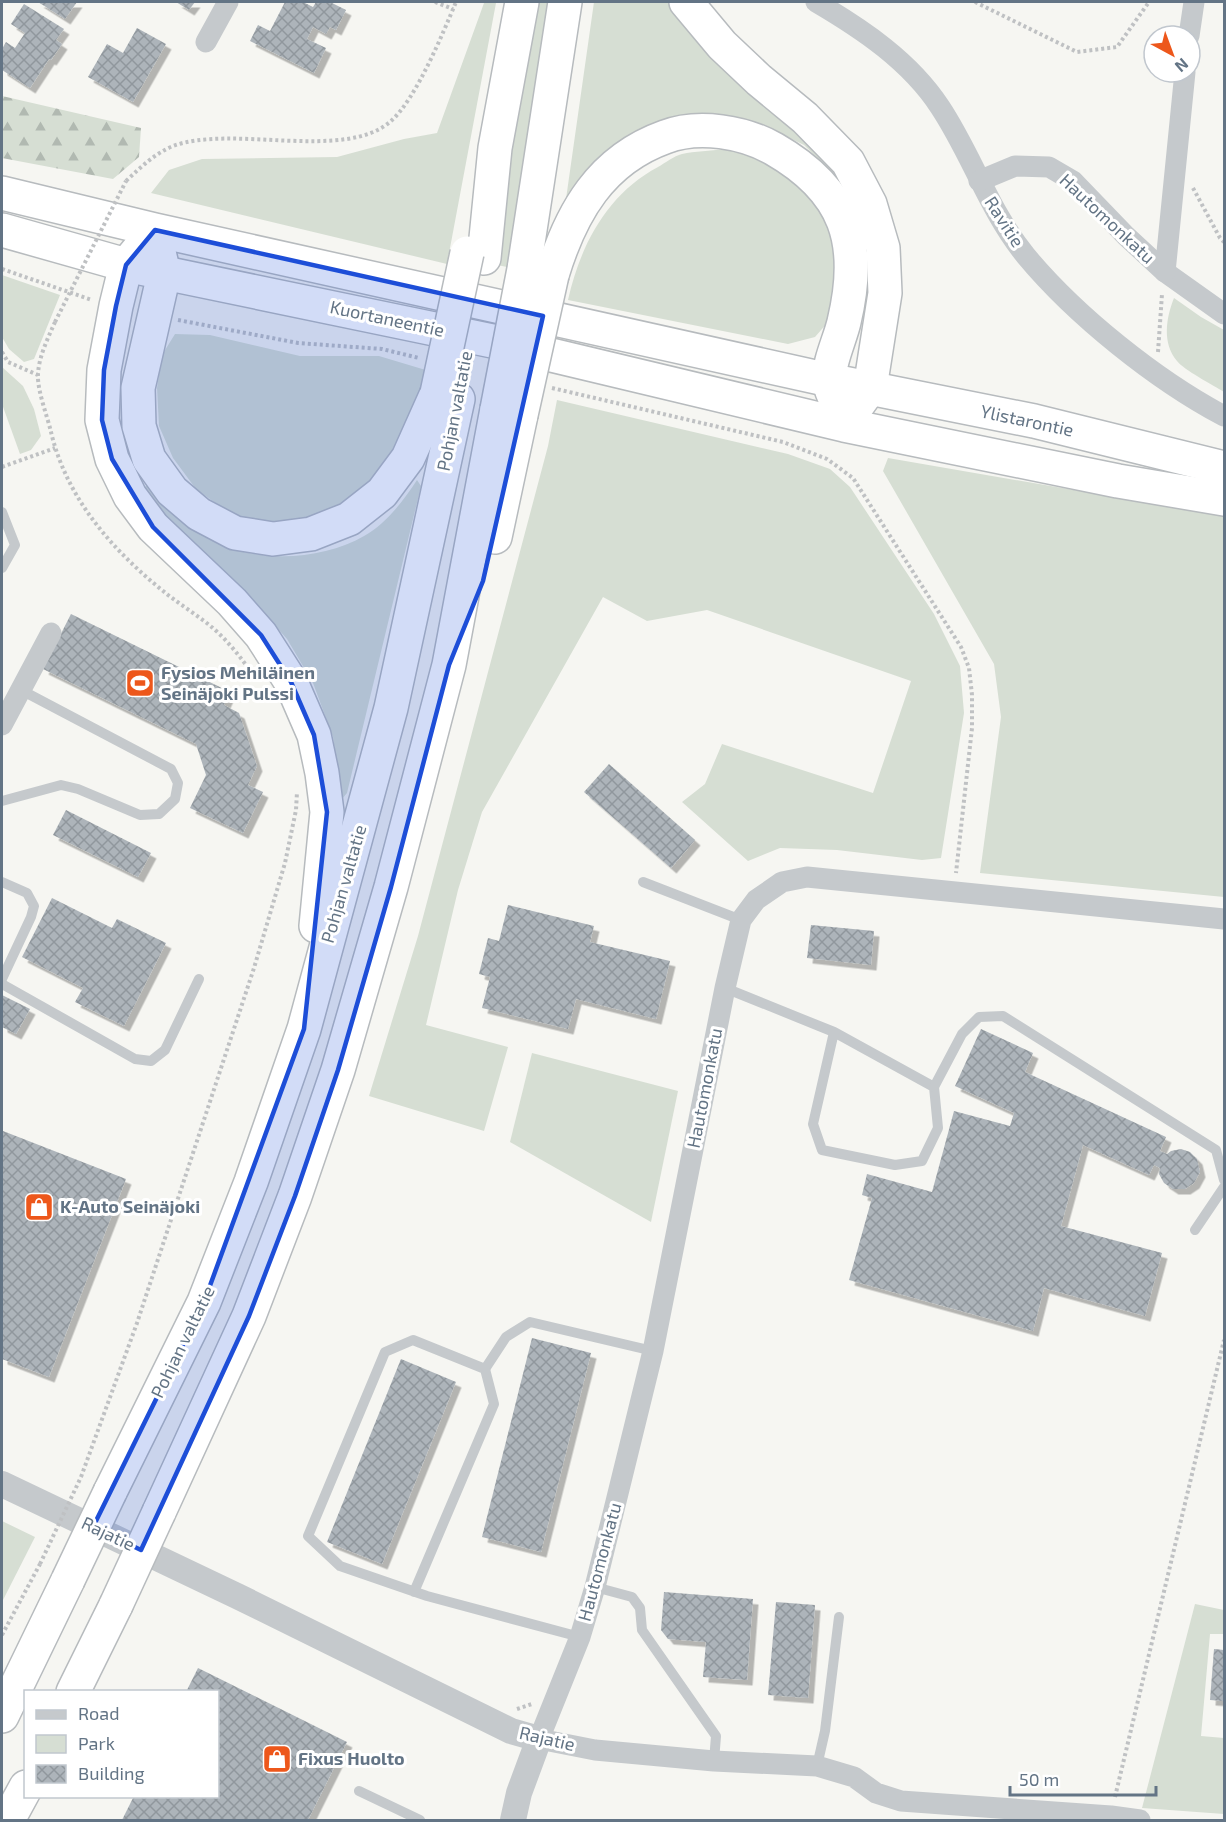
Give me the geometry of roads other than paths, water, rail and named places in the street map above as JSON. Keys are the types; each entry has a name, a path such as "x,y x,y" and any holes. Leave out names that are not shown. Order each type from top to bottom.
{"highway":[{"name":"Pohjan valtatie","path":"2,1716 204,1302 250,1182 304,1029 391,708 447,396 476,256 522,2"},
{"path":"74,1690 116,1605 249,1316 295,1196 338,1070 392,887 509,412 538,272 565,2"},
{"path":"686,2 722,45 759,80 805,118 848,162 870,204 883,248 885,293 870,388 844,425"},
{"path":"538,272 587,197 613,167 641,145 672,134 704,132 733,133 763,143 795,161 820,183 840,211 851,244 851,283 845,321 829,380 844,425"},
{"name":"Kuortaneentie","path":"2,193 155,230 829,380"},
{"name":"Kuortaneentie","path":"2,230 164,274 497,342 844,425"},
{"path":"155,230 126,265 104,370 102,420 112,459 130,496 153,527 232,602 261,635 291,682 314,735 327,812 304,1029"},
{"path":"155,230 164,274 138,388 139,426 149,459 172,491 199,514 235,533 273,538 311,534 349,519 382,493 408,458 447,396"},
{"name":"Ylistarontie","path":"829,380 1034,421 1224,468"},
{"path":"844,425 1118,482 1224,499"},
{"path":"2,1703 68,1580"},
{"path":"8,1821 24,1791"}],"street":[{"path":"206,42 228,2"},
{"name":"Ravitie","path":"816,2 882,45 915,76 940,106 994,211 1026,256 1070,302 1112,339 1158,374 1224,416"},
{"path":"1190,24 1194,2"},
{"path":"1165,272 1184,84"},
{"name":"Hautomonkatu","path":"979,181 1015,166 1049,167 1072,182 1165,272 1224,314"},
{"path":"2,725 51,633"},
{"name":"Hautomonkatu","path":"539,1739 580,1637 595,1587 653,1351 725,988 741,920 756,900 782,882 807,878 1224,920"},
{"name":"Rajatie","path":"2,1484 237,1596 511,1731 595,1750 714,1761 817,1766 854,1778 876,1793 901,1801 1111,1816 1140,1821"},
{"path":"513,1821 522,1783 539,1739"}],"lane":[{"path":"2,512 15,545 2,568"},
{"path":"2,801 62,785 78,789 140,815 159,814 175,799 177,791 178,783 171,769 21,690"},
{"path":"2,882 27,894 34,906 2,982 135,1059 152,1061 165,1050 200,979"},
{"path":"643,882 741,920"},
{"path":"725,988 834,1032 934,1087"},
{"path":"834,1032 813,1124 822,1150 895,1165 922,1161 938,1128 934,1087 962,1034 979,1017 1003,1016 1216,1150 1224,1180"},
{"path":"1195,1230 1224,1187"},
{"path":"414,1592 494,1404 485,1369 506,1337 530,1322 653,1351"},
{"path":"485,1369 413,1340 385,1352 308,1536 340,1566 414,1592 580,1637"},
{"path":"595,1587 632,1597 640,1608 642,1630 716,1736 714,1761"},
{"path":"817,1766 825,1731 839,1617"},
{"path":"359,1791 420,1821"}],"place":[{"name":"Fysios Mehiläinen Seinäjoki Pulssi","path":"140,683"},
{"name":"K-Auto Seinäjoki","path":"39,1207"},
{"name":"Fixus Huolto","path":"277,1759"}]}
